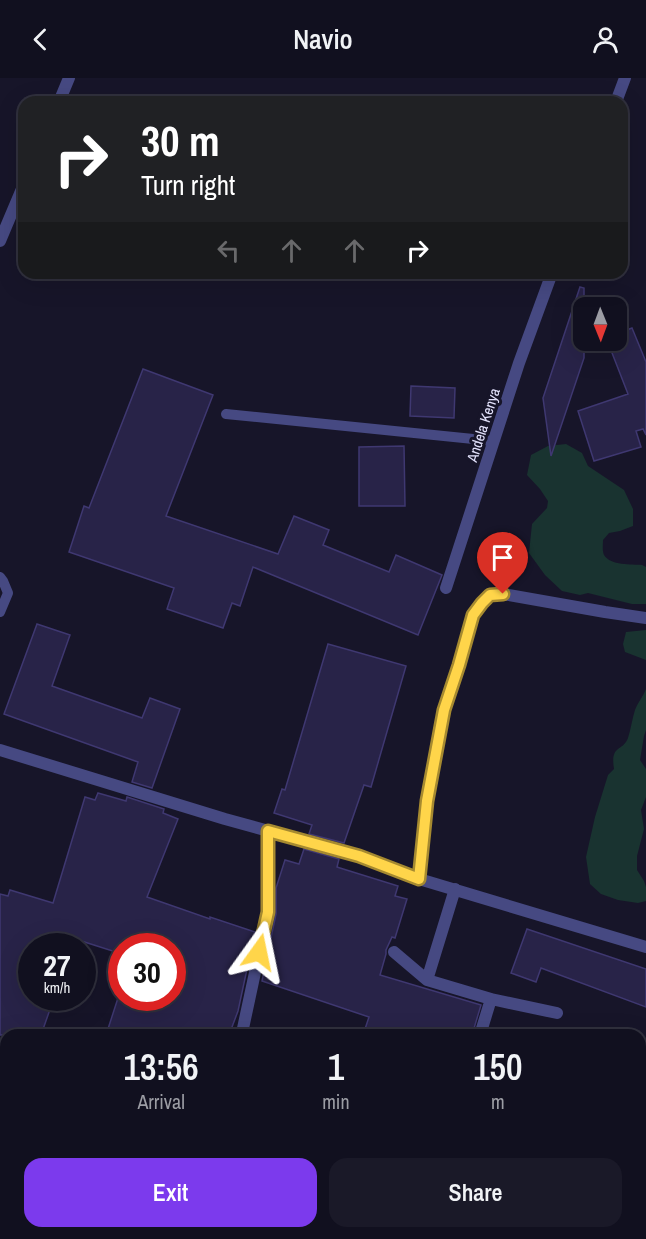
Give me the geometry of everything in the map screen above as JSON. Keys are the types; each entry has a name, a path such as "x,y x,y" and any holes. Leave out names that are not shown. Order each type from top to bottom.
{"street":[{"path":"61,96 69,78"},
{"path":"618,96 625,78"},
{"path":"0,241 18,198"},
{"name":"Andela Kenya","path":"446,588 519,363 550,279"},
{"path":"419,879 427,801 444,710 473,615 482,603 490,595 503,594 646,618"},
{"path":"0,750 225,819 359,856 419,879 646,947"},
{"path":"243,1029 268,912 268,831"},
{"path":"427,980 455,889"},
{"path":"394,952 427,980 491,999 557,1013"},
{"path":"482,1029 491,999"}],"lane":[{"path":"226,414 493,441"},
{"path":"0,577 8,593 0,612"}],"green space":[{"path":"566,444 582,453 588,466 624,490 633,509 633,526 609,533 603,540 603,551 607,559 611,561 646,567 646,604 632,604 588,593 580,595 562,591 545,575 529,553 532,524 547,508 548,501 527,475 531,455 548,446"},
{"path":"646,630 646,660 625,652 623,644 626,632"},
{"path":"646,689 646,730 640,760 646,769 646,797 641,810 644,829 637,856 637,870 646,887 646,901 638,903 618,900 601,894 590,884 586,857 608,775 614,769 615,752 628,738 635,710"}],"building":[{"path":"580,287 584,288 584,297 577,297"},
{"path":"573,308 573,351 584,351 584,358 551,456 543,398"},
{"path":"632,328 646,362 646,435 643,429 636,431 641,447 594,461 578,411 628,394 611,351 627,351 627,330"},
{"path":"143,369 213,395 166,516 278,554 294,516 329,530 323,545 389,572 396,555 442,575 418,635 253,567 240,606 232,603 223,628 167,609 174,588 69,552 84,506 89,508"},
{"path":"411,386 455,388 454,418 410,416"},
{"path":"404,446 405,506 359,506 359,447"},
{"path":"37,624 70,635 52,686 142,718 150,698 180,709 152,788 132,782 138,762 4,714"},
{"path":"328,644 406,666 371,787 364,785 344,843 309,834 312,825 274,813 282,789 285,790"},
{"path":"98,793 126,801 127,797 164,809 163,813 178,819 147,897 255,932 238,1011 231,1029 108,1029 114,1011 186,1011 186,933 108,933 108,950 96,946 96,933 18,933 18,1011 49,1011 43,1029 0,1029 0,894 8,896 10,890 53,903 85,797 95,800"},
{"path":"304,849 339,859 337,867 398,886 395,896 407,899 395,938 392,937 386,950 380,975 481,1005 474,1029 365,1029 369,1017 262,981 276,914 276,888 285,860 299,864"},
{"path":"527,929 646,969 646,1007 541,968 536,982 511,973"}],"route":[{"path":"259,952 268,912 268,831 359,856 419,879 427,801 444,710 473,615 490,595 503,594"}]}
